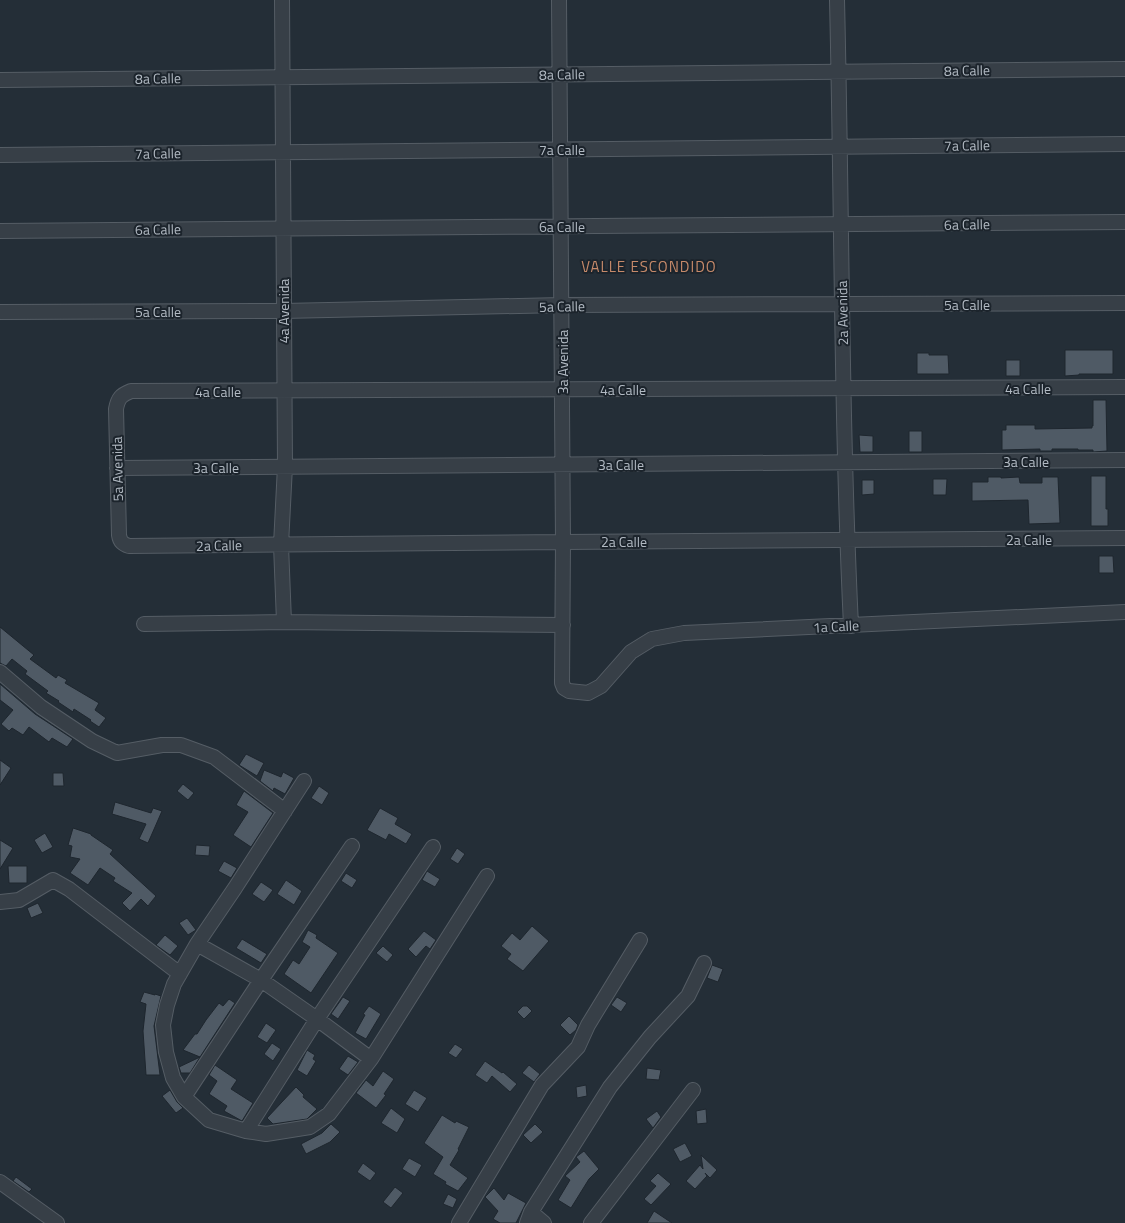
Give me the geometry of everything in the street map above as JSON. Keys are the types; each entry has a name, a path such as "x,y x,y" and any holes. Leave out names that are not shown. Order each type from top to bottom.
{"street":[{"name":"4a Avenida","path":"282,0 285,466 281,545 284,622"},
{"name":"3a Avenida","path":"559,0 563,464 562,683 564,688 569,691"},
{"name":"2a Avenida","path":"837,0 843,388 851,626"},
{"name":"8a Calle","path":"0,80 1125,69"},
{"name":"7a Calle","path":"0,154 1125,144"},
{"name":"6a Calle","path":"0,231 283,227 1125,222"},
{"name":"5a Calle","path":"0,312 284,311 562,305 1125,303"},
{"name":"4a Calle","path":"122,395 131,391 1125,387"},
{"name":"5a Avenida","path":"122,395 117,402 116,409 119,535 123,544"},
{"name":"3a Calle","path":"117,468 1125,460"},
{"name":"2a Calle","path":"123,544 129,546 1125,538"},
{"name":"1a Calle","path":"569,691 588,693 601,686 631,652 652,639 684,633 1125,612"},
{"path":"144,624 284,622 563,625"},
{"path":"0,672 41,708 92,741 117,753 162,745 181,745 214,757 285,811"},
{"path":"304,781 236,888 197,944 174,984 167,1005 162,1025 166,1052 173,1078 184,1097 209,1120 246,1131 266,1134 310,1127 329,1114 372,1059 487,876"},
{"path":"184,1097 352,846"},
{"path":"246,1131 317,1019 434,848"},
{"path":"0,902 19,900 54,880 69,889 180,974"},
{"path":"459,1223 542,1085 578,1046 588,1025 640,940"},
{"path":"197,944 261,980 372,1059"},
{"path":"544,1223 529,1218 610,1087 650,1037 688,996 704,963"},
{"path":"591,1223 693,1090"},
{"path":"0,1182 57,1223"}],"building":[{"path":"1065,350 1113,350 1113,374 1065,376"},
{"path":"917,353 948,355 949,374 917,374"},
{"path":"1006,360 1020,360 1020,376 1006,376"},
{"path":"1093,400 1106,400 1107,451 1093,452 1093,450 1078,449 1052,449 1052,451 1040,451 1040,449 1002,450 1002,430 1006,430 1006,425 1035,425 1035,429 1092,428"},
{"path":"909,431 922,431 922,452 909,452"},
{"path":"859,435 873,436 873,452 860,452"},
{"path":"1091,476 1106,476 1108,526 1091,526"},
{"path":"988,477 1019,477 1020,483 1042,483 1042,477 1058,477 1060,523 1029,524 1028,500 972,501 972,482 988,482"},
{"path":"933,479 947,479 946,495 933,495"},
{"path":"862,480 874,480 874,494 862,495"},
{"path":"1099,556 1113,556 1114,573 1099,573"},
{"path":"0,627 34,655 30,659 56,678 58,675 67,680 65,683 99,703 95,710 106,718 99,727 74,709 73,712 46,693 48,691 25,674 27,671 12,659 6,666 0,663"},
{"path":"0,684 35,714 73,739 67,747 52,738 49,742 29,727 23,735 12,728 9,731 1,724 13,710 0,700"},
{"path":"246,754 264,763 257,776 239,765"},
{"path":"0,760 11,768 0,785"},
{"path":"264,770 281,777 283,772 294,778 285,794 274,788 273,791 260,781"},
{"path":"53,773 63,773 64,786 53,786"},
{"path":"183,784 194,793 188,800 177,791"},
{"path":"319,786 329,793 322,805 311,798"},
{"path":"244,791 273,813 251,847 233,835 248,812 236,805"},
{"path":"115,802 151,813 153,808 162,811 148,843 139,839 146,824 112,814"},
{"path":"380,808 398,818 395,824 412,834 406,844 389,834 386,840 367,830"},
{"path":"73,828 91,834 113,850 110,854 156,896 148,906 141,899 130,911 122,903 132,893 113,881 115,878 100,868 88,885 70,873 80,859 70,857 72,846 68,845"},
{"path":"45,833 53,847 42,853 34,840"},
{"path":"0,840 13,848 0,869"},
{"path":"196,845 210,846 209,856 195,855"},
{"path":"457,848 465,854 458,864 450,859"},
{"path":"224,861 237,868 231,878 218,871"},
{"path":"8,866 27,866 27,883 9,883"},
{"path":"427,871 440,879 435,887 422,880"},
{"path":"346,873 357,880 352,888 341,881"},
{"path":"286,880 302,891 294,905 277,894"},
{"path":"261,882 273,890 264,902 252,894"},
{"path":"38,903 43,913 31,918 27,908"},
{"path":"187,918 196,930 188,935 179,923"},
{"path":"532,926 549,941 523,971 507,959 511,954 501,946 512,933 520,940"},
{"path":"308,930 317,935 316,938 338,953 311,993 284,974 293,960 299,964 310,947 302,942"},
{"path":"424,931 436,940 430,949 426,946 416,957 408,949"},
{"path":"165,935 178,946 170,955 156,945"},
{"path":"242,939 267,954 261,963 236,948"},
{"path":"383,946 393,955 387,962 376,953"},
{"path":"712,965 723,969 718,982 707,978"},
{"path":"144,992 161,996 154,1026 160,1075 146,1075 143,1031 146,1004 140,1002"},
{"path":"343,997 350,1001 338,1019 331,1014"},
{"path":"617,997 627,1003 621,1012 611,1005"},
{"path":"229,999 235,1003 200,1057 183,1050 219,1003 223,1006"},
{"path":"369,1006 381,1014 366,1039 355,1033 365,1015 363,1014"},
{"path":"523,1006 527,1006 532,1011 524,1019 517,1012"},
{"path":"569,1016 578,1025 576,1030 570,1035 560,1025"},
{"path":"266,1023 276,1030 267,1043 257,1037"},
{"path":"272,1043 281,1049 273,1061 264,1054"},
{"path":"455,1044 463,1049 456,1058 448,1053"},
{"path":"307,1050 315,1055 313,1059 316,1061 307,1076 297,1070"},
{"path":"348,1056 358,1062 348,1075 339,1069"},
{"path":"200,1057 190,1073 181,1073 179,1067"},
{"path":"485,1061 503,1072 517,1084 510,1092 492,1076 487,1083 475,1075"},
{"path":"215,1065 237,1080 231,1089 253,1103 242,1121 224,1111 227,1106 209,1094 217,1081 209,1075"},
{"path":"529,1065 540,1074 534,1082 522,1073"},
{"path":"647,1068 661,1070 659,1080 646,1079"},
{"path":"383,1071 394,1079 384,1094 386,1095 376,1108 356,1093 366,1080 373,1086"},
{"path":"586,1085 587,1096 577,1098 576,1087"},
{"path":"296,1087 304,1095 303,1097 317,1109 307,1119 273,1124 267,1118"},
{"path":"170,1090 183,1108 176,1113 162,1096"},
{"path":"414,1090 427,1098 418,1112 405,1104"},
{"path":"391,1108 405,1119 397,1133 381,1123"},
{"path":"706,1109 707,1123 697,1124 696,1111"},
{"path":"657,1111 661,1117 653,1128 646,1119"},
{"path":"442,1115 455,1123 456,1121 469,1127 450,1165 468,1178 458,1191 445,1184 446,1182 433,1174 443,1157 424,1143"},
{"path":"331,1124 340,1132 330,1142 306,1154 301,1144 322,1133"},
{"path":"535,1124 543,1132 531,1143 523,1135"},
{"path":"685,1143 692,1156 680,1162 673,1149"},
{"path":"584,1151 599,1169 589,1179 571,1208 558,1200 570,1180 565,1176 580,1162 576,1157"},
{"path":"701,1155 717,1170 710,1178 705,1173 707,1176 695,1189 686,1181 700,1165 703,1169"},
{"path":"409,1158 422,1165 415,1177 402,1169"},
{"path":"363,1163 376,1173 370,1181 357,1172"},
{"path":"658,1173 671,1184 651,1205 644,1199 656,1186 650,1181"},
{"path":"16,1177 32,1189 29,1192 13,1181"},
{"path":"395,1187 403,1193 391,1208 383,1202"},
{"path":"494,1188 504,1200 508,1193 526,1203 516,1223 500,1223 493,1219 498,1211 485,1197"},
{"path":"448,1194 457,1199 453,1208 443,1204"},
{"path":"654,1211 672,1223 647,1223"}],"district":[{"name":"VALLE ESCONDIDO","path":"649,266"}]}
